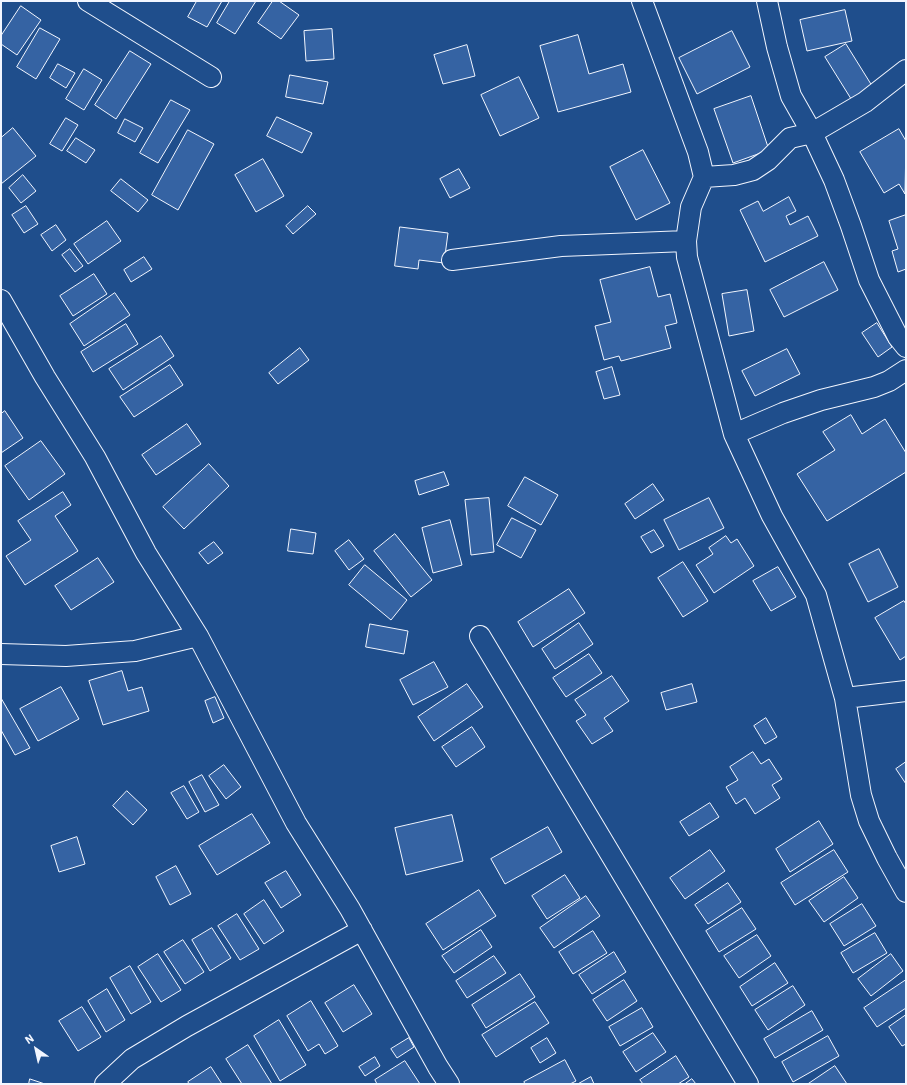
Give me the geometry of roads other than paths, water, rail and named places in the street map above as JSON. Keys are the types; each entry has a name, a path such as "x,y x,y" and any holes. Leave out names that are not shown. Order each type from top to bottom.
{"street":[{"path":"88,1 211,77"},
{"path":"642,1 698,152 704,177 690,207 686,241 687,257 734,434 772,516 816,595 845,698 861,796 872,827 906,892"},
{"path":"767,1 778,48 792,96 812,133 834,180 852,226 869,280 898,337 906,347"},
{"path":"704,177 734,175 753,170 768,160 790,138 812,133 865,102 906,70"},
{"path":"452,260 561,246 686,241"},
{"path":"1,300 45,377 95,457 146,553 198,636 296,823 350,909 438,1067 449,1084"},
{"path":"734,434 783,413 822,400 874,387 889,381 906,370"},
{"path":"1,654 66,656 135,652 198,636"},
{"path":"480,636 748,1084"},
{"path":"845,698 906,691"},
{"path":"106,1084 132,1058 187,1026 362,930"}]}
